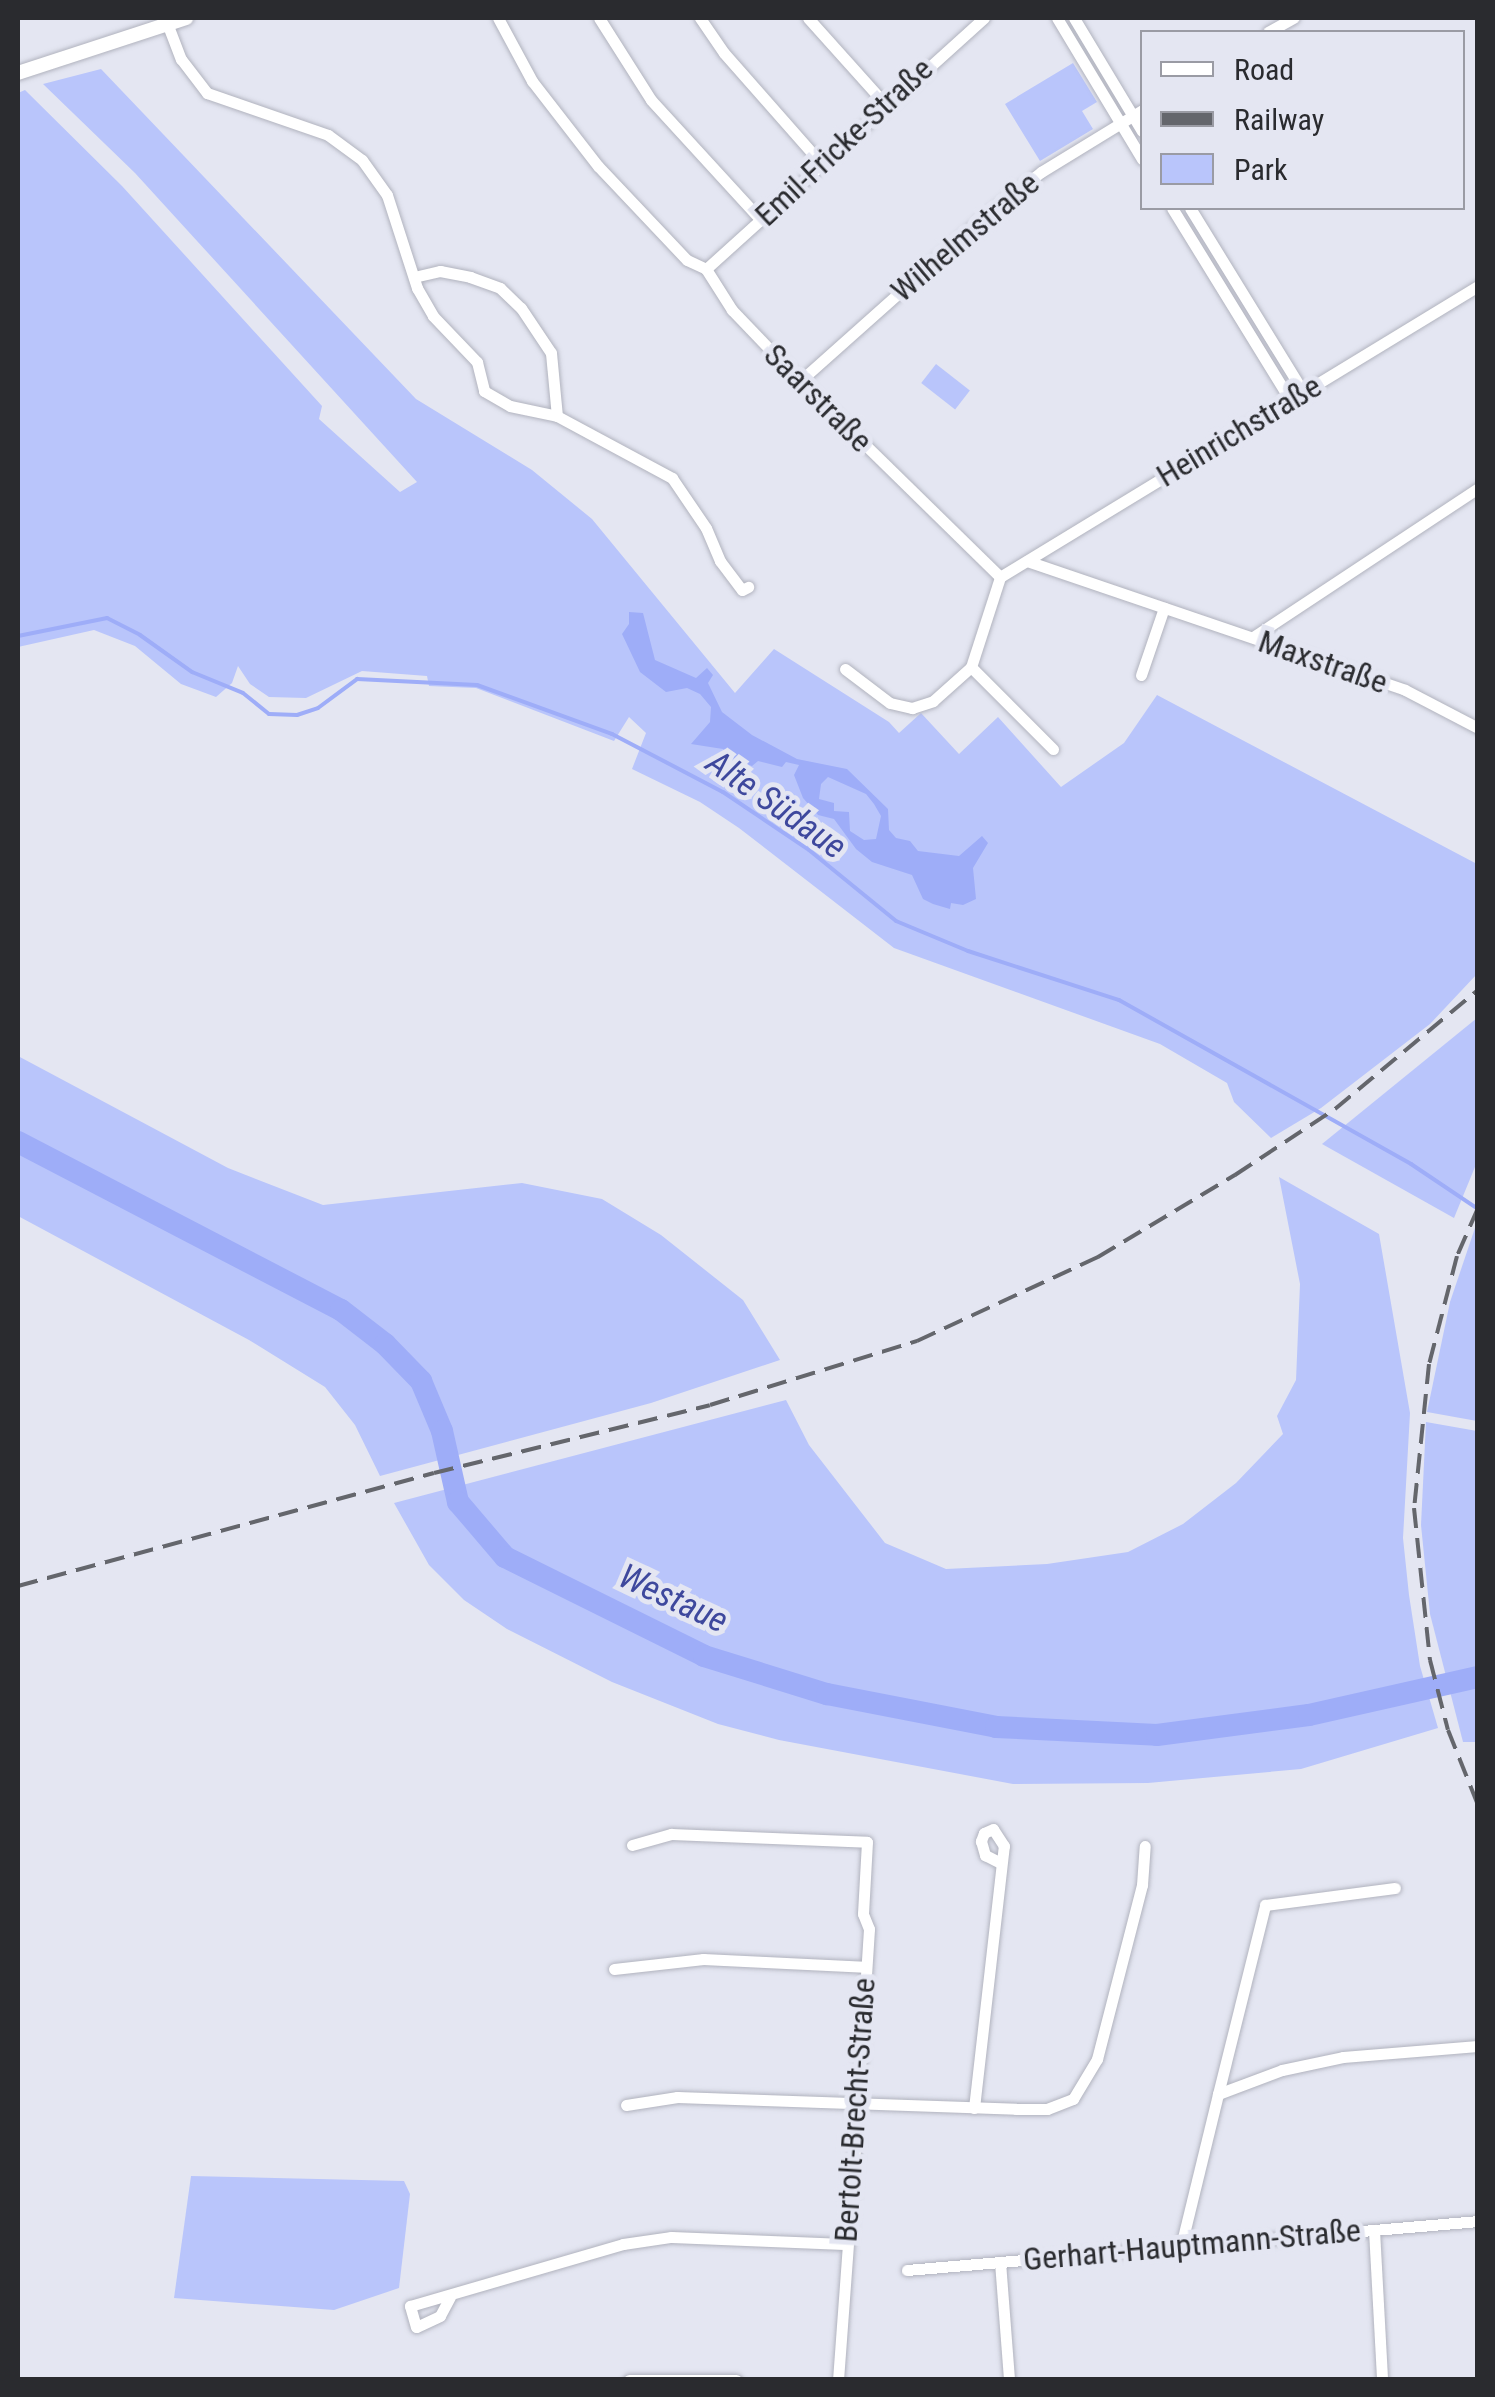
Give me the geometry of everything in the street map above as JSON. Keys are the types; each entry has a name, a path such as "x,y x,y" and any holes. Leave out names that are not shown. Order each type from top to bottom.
{"street":[{"path":"18,72 162,22 186,18"},
{"name":"Saarstraße","path":"498,18 532,82 563,126 687,260 706,269 732,310 800,381 1000,577"},
{"path":"599,18 651,100 761,220"},
{"path":"700,18 724,53 822,164"},
{"path":"808,18 886,105"},
{"name":"Emil-Fricke-Straße","path":"706,269 984,18"},
{"path":"1057,18 1140,156"},
{"path":"1074,18 1138,113"},
{"path":"162,22 181,59 207,93 328,135 362,160 387,196 414,277 432,316 476,362 484,391 510,406 558,416 672,478 706,528 720,561 742,590 748,587"},
{"name":"Wilhelmstraße","path":"800,381 984,216 1041,172 1138,113"},
{"path":"1173,210 1290,400"},
{"path":"1191,210 1303,392"},
{"path":"414,277 440,271 470,277 500,288 521,308 551,353 558,416"},
{"name":"Heinrichstraße","path":"1000,577 1478,286"},
{"path":"1253,637 1478,488"},
{"name":"Maxstraße","path":"1026,561 1405,690 1478,728"},
{"path":"846,669 890,703 912,708 933,701 971,668 1000,577"},
{"path":"1142,675 1164,608"},
{"path":"971,668 1053,749"},
{"name":"Bertolt-Brecht-Straße","path":"632,1845 671,1834 868,1842 860,2067 852,2105 856,2135 838,2380"},
{"path":"626,2105 677,2097 1047,2109 1073,2100 1090,2077 1142,1884 1145,1846"},
{"path":"974,2108 999,1862"},
{"path":"1181,2246 1266,1905 1396,1888"},
{"path":"614,1968 721,1959 864,1967"},
{"path":"1218,2094 1282,2070 1342,2057 1478,2046"},
{"name":"Gerhart-Hauptmann-Straße","path":"907,2270 1478,2221"},
{"path":"1374,2230 1382,2380"},
{"path":"450,2297 623,2244 671,2236 845,2244"},
{"path":"1000,2262 1009,2380"},
{"path":"629,2380 736,2380"}],"green space":[{"path":"1073,63 1097,102 1082,111 1093,129 1040,161 1005,104"},
{"path":"101,69 416,399 532,470 592,519 735,693 774,649 889,722 899,733 921,713 959,754 998,717 1061,787 1124,743 1157,695 1477,864 1477,974 1430,1024 1321,1108 1271,1138 1234,1102 1227,1083 1160,1044 894,948 739,828 700,802 632,769 646,733 629,717 614,741 476,688 429,686 427,676 362,671 306,698 269,697 250,684 238,666 232,683 216,697 181,684 135,646 94,630 18,647 18,93 25,90 122,186 322,406 319,419 400,492 417,482 135,173 43,84"},
{"path":"936,364 970,390 955,409 921,383"},
{"path":"1477,1018 1477,1162 1454,1218 1322,1144"},
{"path":"18,1056 228,1168 323,1205 522,1183 602,1199 661,1235 743,1300 780,1360 651,1403 380,1476 355,1425 325,1387 249,1340 18,1216"},
{"path":"1279,1177 1379,1234 1410,1413 1403,1538 1409,1595 1420,1666 1438,1728 1301,1769 1148,1783 1013,1784 779,1740 718,1724 612,1682 507,1629 464,1600 429,1565 394,1503 786,1400 809,1445 885,1543 946,1569 1047,1564 1128,1552 1183,1524 1236,1483 1283,1434 1277,1416 1296,1380 1300,1284"},
{"path":"1477,1222 1477,1421 1427,1412 1450,1302"},
{"path":"1426,1422 1477,1431 1477,1742 1463,1742 1430,1614 1421,1525"},
{"path":"191,2176 404,2181 410,2194 399,2288 334,2310 174,2298"}],"shaded area":[{"path":"629,612 643,613 655,660 696,678 707,668 713,675 708,683 722,712 752,735 797,759 847,769 888,809 889,830 896,838 910,841 918,851 959,856 982,836 988,843 973,868 976,899 963,905 951,903 950,909 933,904 923,899 912,875 872,862 856,849 834,819 818,815 803,798 794,775 799,765 786,762 782,767 758,761 752,766 737,766 723,749 691,744 710,722 711,707 700,694 687,688 666,692 640,672 622,634 629,624","holes":["828,777 866,794 881,816 876,839 864,840 850,831 849,812 834,811 834,803 819,799 821,784"]}],"waterway":[{"name":"Alte Südaue","path":"18,636 107,618 140,635 192,672 243,693 269,714 297,715 318,708 357,679 477,685 612,734 723,792 809,850 896,921 968,951 1119,1000 1411,1164 1478,1209"},
{"name":"Westaue","path":"18,1142 341,1310 385,1344 421,1381 442,1431 458,1502 505,1557 704,1656 827,1694 996,1727 1157,1735 1309,1715 1478,1677"}],"railway":[{"path":"18,1586 434,1473 710,1405 917,1341 1098,1257 1235,1175 1335,1109 1478,990"},
{"path":"1478,1208 1457,1256 1429,1364 1414,1508 1430,1660 1448,1730 1478,1805"}]}
